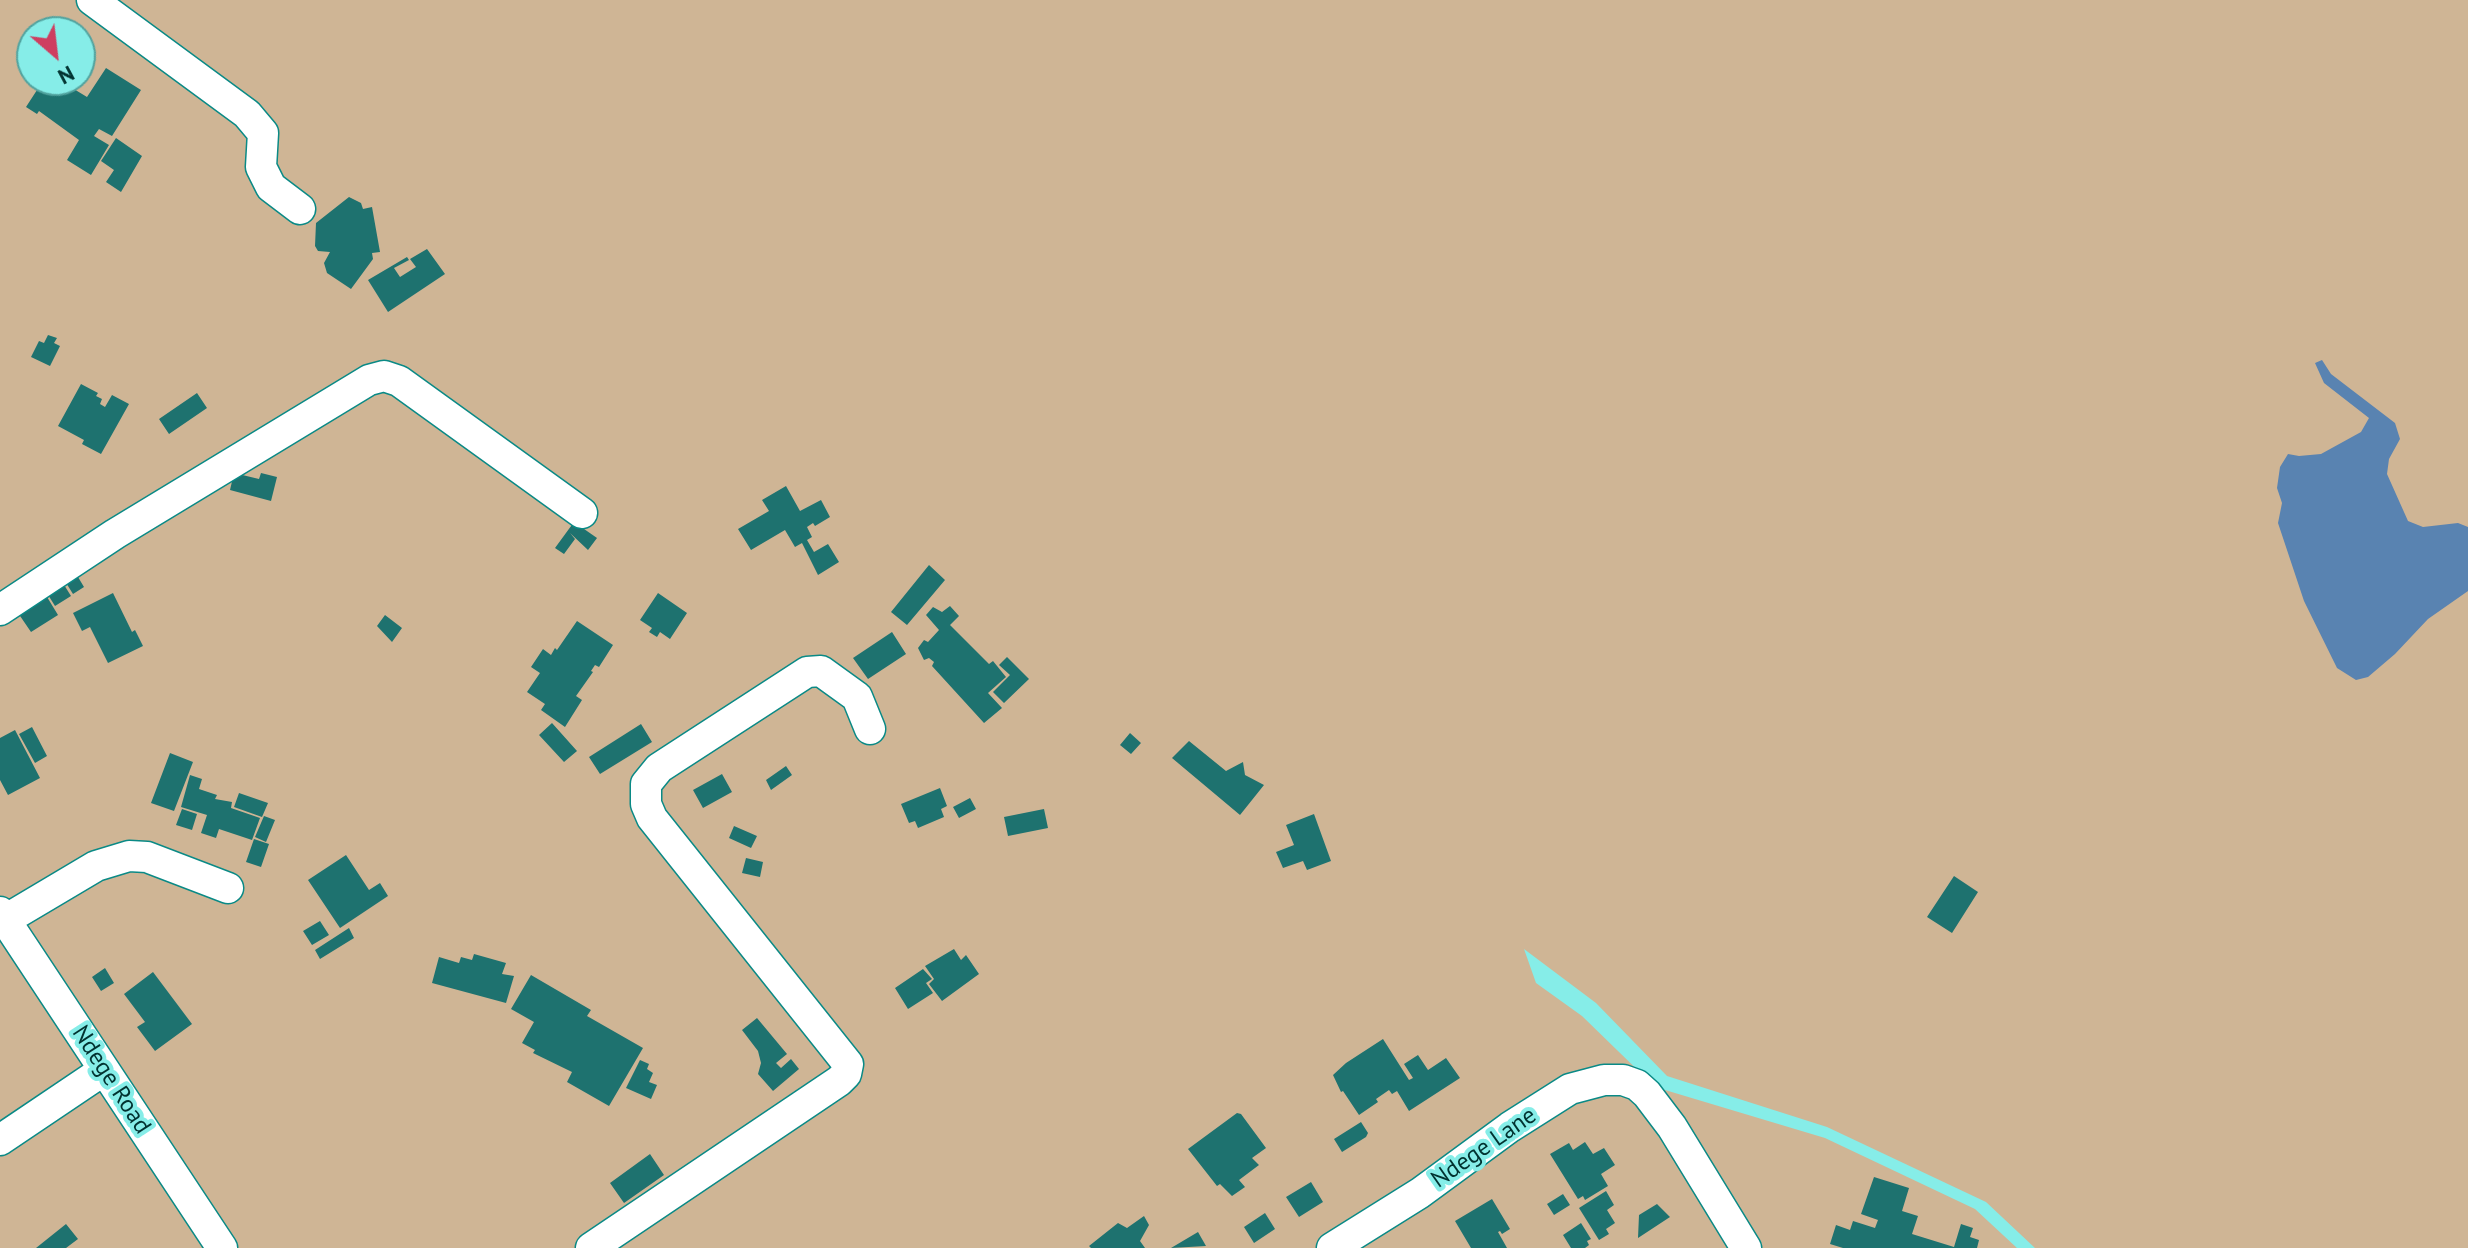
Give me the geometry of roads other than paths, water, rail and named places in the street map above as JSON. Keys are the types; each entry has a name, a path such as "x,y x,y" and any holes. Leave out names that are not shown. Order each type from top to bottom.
{"street":[{"path":"92,0 247,114 263,133 261,167 271,187 300,209"},
{"path":"0,610 142,518 369,380 384,376 399,381 582,513"},
{"path":"591,1248 839,1081 846,1074 848,1064 652,818 646,804 646,784 659,768 807,672 821,671 857,697 870,729"},
{"path":"2,916 96,866 129,856 147,857 228,888"},
{"name":"Ndege Road","path":"2,916 222,1248"},
{"path":"0,1140 104,1070"},
{"name":"Ndege Lane","path":"1347,1243 1510,1127 1570,1089 1604,1080 1623,1080 1637,1085 1647,1094 1672,1127 1746,1248"}],"water":[{"path":"2322,360 2331,374 2395,423 2400,439 2389,459 2387,474 2408,521 2423,527 2458,523 2468,527 2468,591 2428,619 2368,677 2356,680 2337,668 2304,601 2278,523 2282,503 2277,488 2280,467 2288,454 2321,454 2361,432 2369,418 2324,383 2315,363"}]}
